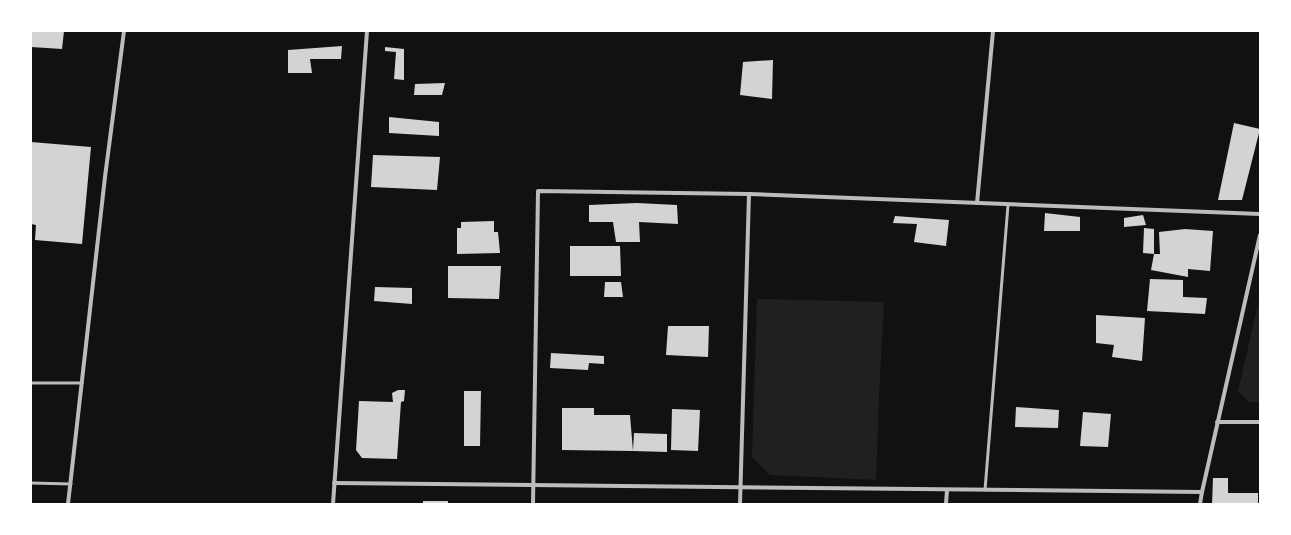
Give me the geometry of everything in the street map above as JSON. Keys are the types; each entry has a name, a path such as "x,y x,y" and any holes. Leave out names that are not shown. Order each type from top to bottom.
{"street":[{"path":"68,504 124,31"},
{"path":"333,504 367,31"},
{"path":"977,204 993,31"},
{"path":"533,504 538,191 749,194 1260,214"},
{"path":"740,504 749,194"},
{"path":"1200,504 1217,422 1260,235"},
{"path":"1217,422 1260,422"},
{"path":"334,483 1202,492"},
{"path":"946,504 947,490"}],"lane":[{"path":"985,490 1008,204"},
{"path":"31,383 82,383"},
{"path":"31,482 70,484"}],"shaded area":[{"path":"1260,296 1260,403 1249,402 1238,391"},
{"path":"757,299 884,302 876,480 770,475 752,457"}],"building":[{"path":"31,31 64,31 62,49 31,47"},
{"path":"342,46 341,59 310,59 312,73 288,73 288,50"},
{"path":"385,47 404,49 404,80 394,79 396,52 385,51"},
{"path":"773,60 772,99 740,95 743,62"},
{"path":"445,83 442,95 414,95 415,84"},
{"path":"389,117 439,122 439,136 389,133"},
{"path":"1234,123 1260,129 1242,200 1218,200"},
{"path":"31,142 91,147 82,244 35,240 36,225 31,224"},
{"path":"373,155 440,157 437,190 371,187"},
{"path":"637,203 677,205 678,224 639,222 640,242 616,242 613,222 589,222 589,205"},
{"path":"1045,213 1080,217 1080,231 1044,231"},
{"path":"1143,215 1146,225 1124,227 1124,218"},
{"path":"895,216 949,220 946,246 914,242 917,224 893,223"},
{"path":"494,221 494,232 498,232 500,253 457,254 457,228 461,228 461,222"},
{"path":"1144,228 1154,229 1154,254 1143,253"},
{"path":"1185,229 1213,231 1210,271 1188,269 1188,277 1151,270 1154,254 1160,254 1159,232"},
{"path":"570,246 620,246 621,276 570,276"},
{"path":"448,266 501,266 499,299 448,298"},
{"path":"1150,279 1183,280 1183,297 1207,298 1205,314 1147,311"},
{"path":"605,282 621,282 623,297 604,297"},
{"path":"375,287 412,288 412,304 374,301"},
{"path":"1096,315 1145,318 1142,361 1112,357 1114,345 1096,343"},
{"path":"668,326 709,326 708,357 666,355"},
{"path":"551,353 604,356 604,364 589,363 588,370 550,368"},
{"path":"398,390 405,390 404,401 401,402 397,459 362,458 356,450 359,401 393,402 392,393"},
{"path":"464,391 481,391 480,446 464,446"},
{"path":"1016,407 1059,410 1058,428 1015,427"},
{"path":"562,408 594,408 594,415 630,415 633,451 562,450"},
{"path":"672,409 700,410 698,451 671,450"},
{"path":"1083,412 1111,414 1108,447 1080,446"},
{"path":"634,433 667,434 667,452 633,451"},
{"path":"1213,478 1228,478 1228,493 1258,493 1258,504 1212,504"},
{"path":"423,501 448,501 448,504 423,504"}]}
